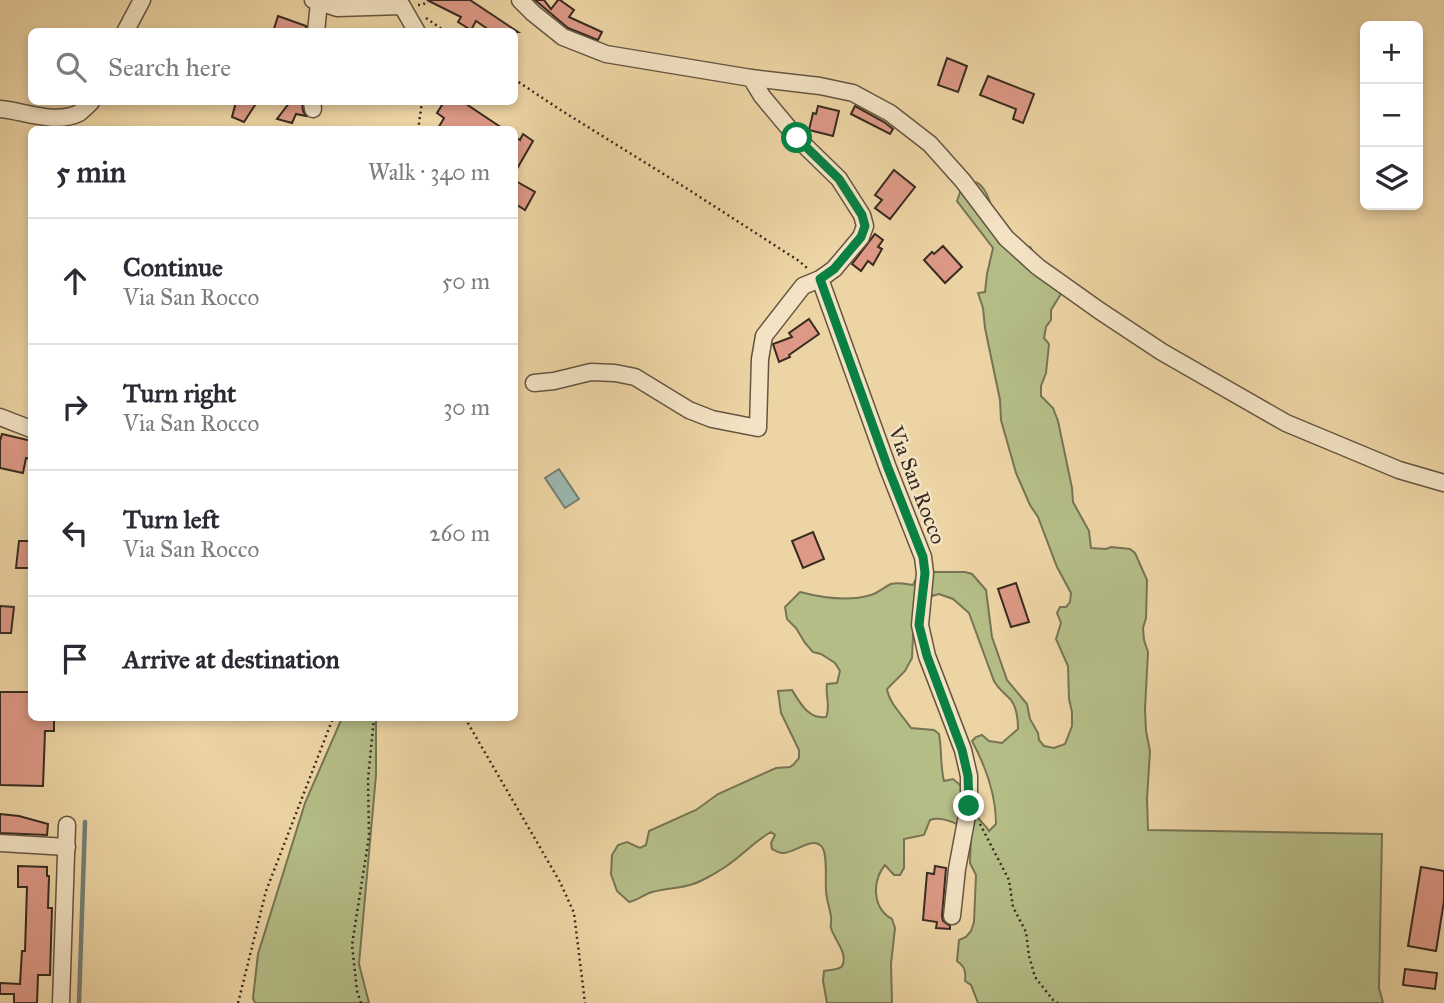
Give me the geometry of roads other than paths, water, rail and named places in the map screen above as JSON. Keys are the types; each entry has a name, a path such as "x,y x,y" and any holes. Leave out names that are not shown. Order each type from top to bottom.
{"street":[{"path":"127,28 142,0"},
{"path":"520,0 563,37 606,54 853,93 890,113 930,144 963,181 1006,238 1038,267 1162,352 1286,423 1399,470 1444,483"},
{"path":"316,28 316,1 337,8 402,6 415,28"},
{"path":"534,383 591,372 635,377 689,410 712,419 758,428 760,359 764,336 803,286 834,269 861,237 865,226 862,215 839,179 797,138 762,96 751,78"},
{"path":"0,109 45,117 64,117 79,113 88,105"},
{"name":"Via San Rocco","path":"820,279 923,557 925,573 919,625 927,656 962,750 968,776 969,806 957,869 952,916"},
{"path":"0,417 28,428"},
{"path":"61,1003 67,825"},
{"path":"0,843 67,846"}],"water":[{"path":"559,469 579,499 565,508 545,478"}],"waterway":[{"path":"79,1003 85,822"}]}
